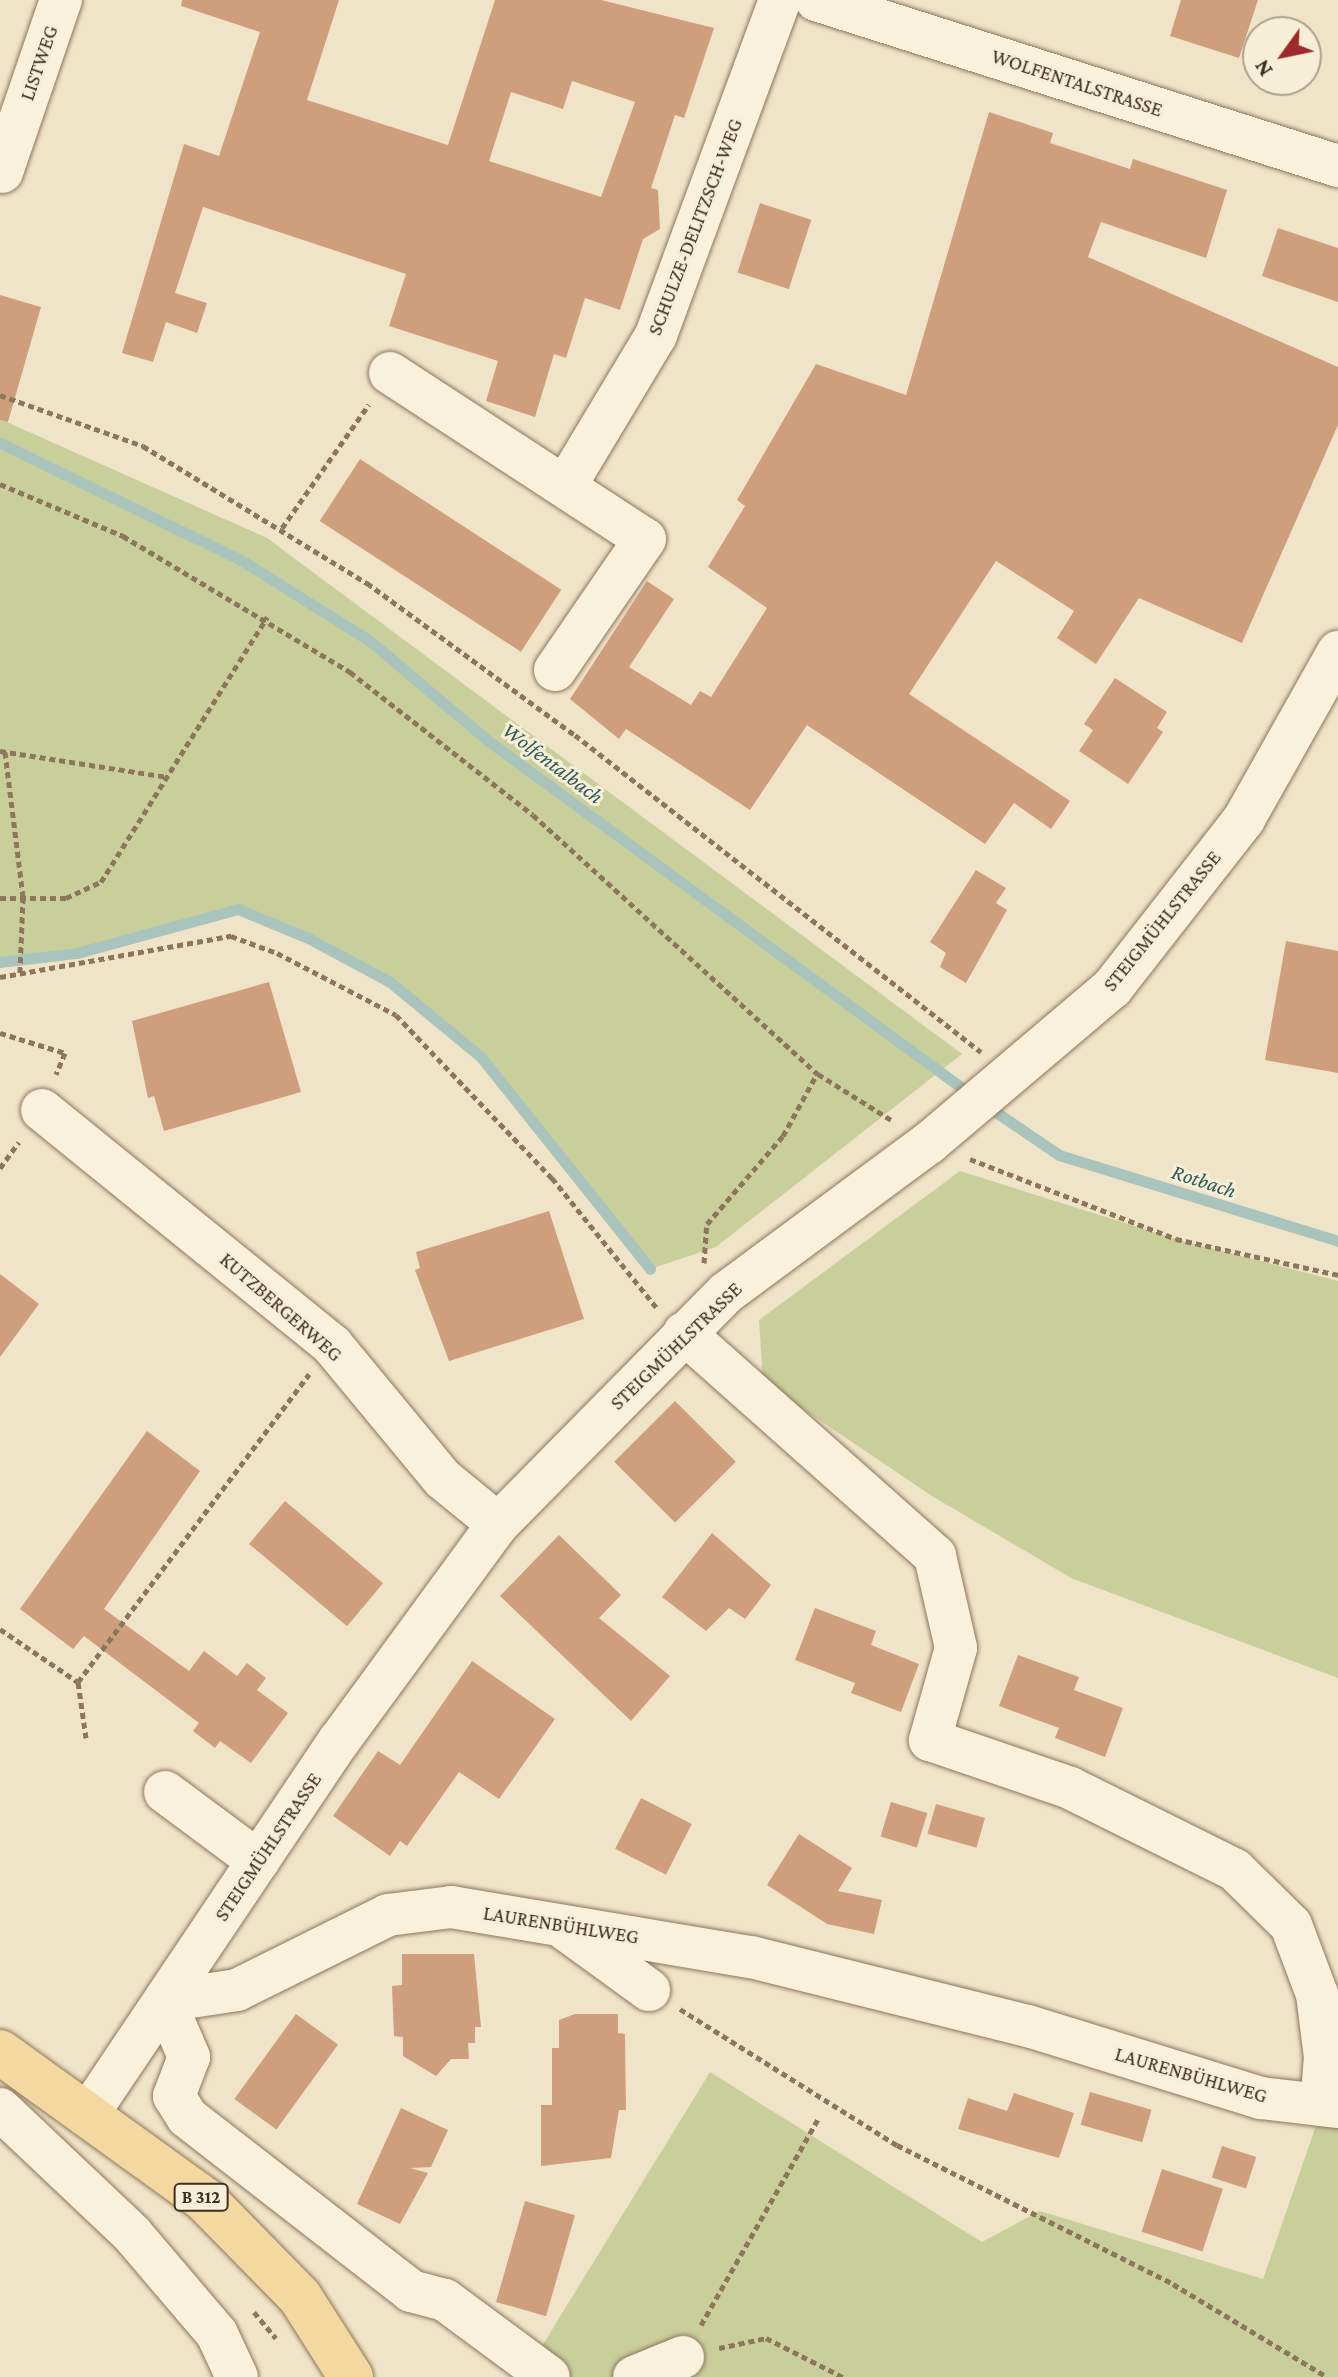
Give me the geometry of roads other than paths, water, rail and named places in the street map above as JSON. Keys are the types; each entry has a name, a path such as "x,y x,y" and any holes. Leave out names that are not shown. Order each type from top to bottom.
{"main road":[{"name":"B 312","path":"0,2052 205,2200 300,2297 351,2377"}],"street":[{"name":"LISTWEG","path":"2,172 61,0"},
{"name":"SCHULZE-DELITZSCH-WEG","path":"566,485 656,335 780,0"},
{"name":"WOLFENTALSTRASSE","path":"816,0 1338,166"},
{"path":"390,373 645,539 555,670"},
{"name":"STEIGMÜHLSTRASSE","path":"88,2114 258,1861 498,1524 726,1293 929,1143 1112,988 1244,819 1338,652"},
{"name":"KUTZBERGERWEG","path":"42,1110 332,1345 443,1479 498,1524"},
{"name":"LAURENBÜHLWEG","path":"165,2001 237,1990 388,1915 451,1907 751,1957 1028,2026 1261,2098 1330,2106 1317,1994 1291,1925 1235,1870 1070,1788 930,1740 956,1648 935,1556 684,1333"},
{"path":"165,1792 258,1861"},
{"path":"557,1923 649,1990"},
{"path":"165,2001 189,2057 174,2096 187,2117 411,2291 445,2300 549,2377"},
{"path":"0,2109 132,2234 217,2334 237,2377"},
{"path":"634,2377 683,2357"}],"waterway":[{"name":"Wolfentalbach","path":"0,443 241,560 370,641 487,740 973,1096"},
{"path":"0,962 77,953 238,909 308,938 390,982 481,1057 650,1269"},
{"name":"Rotbach","path":"987,1106 1059,1155 1338,1241"}]}
